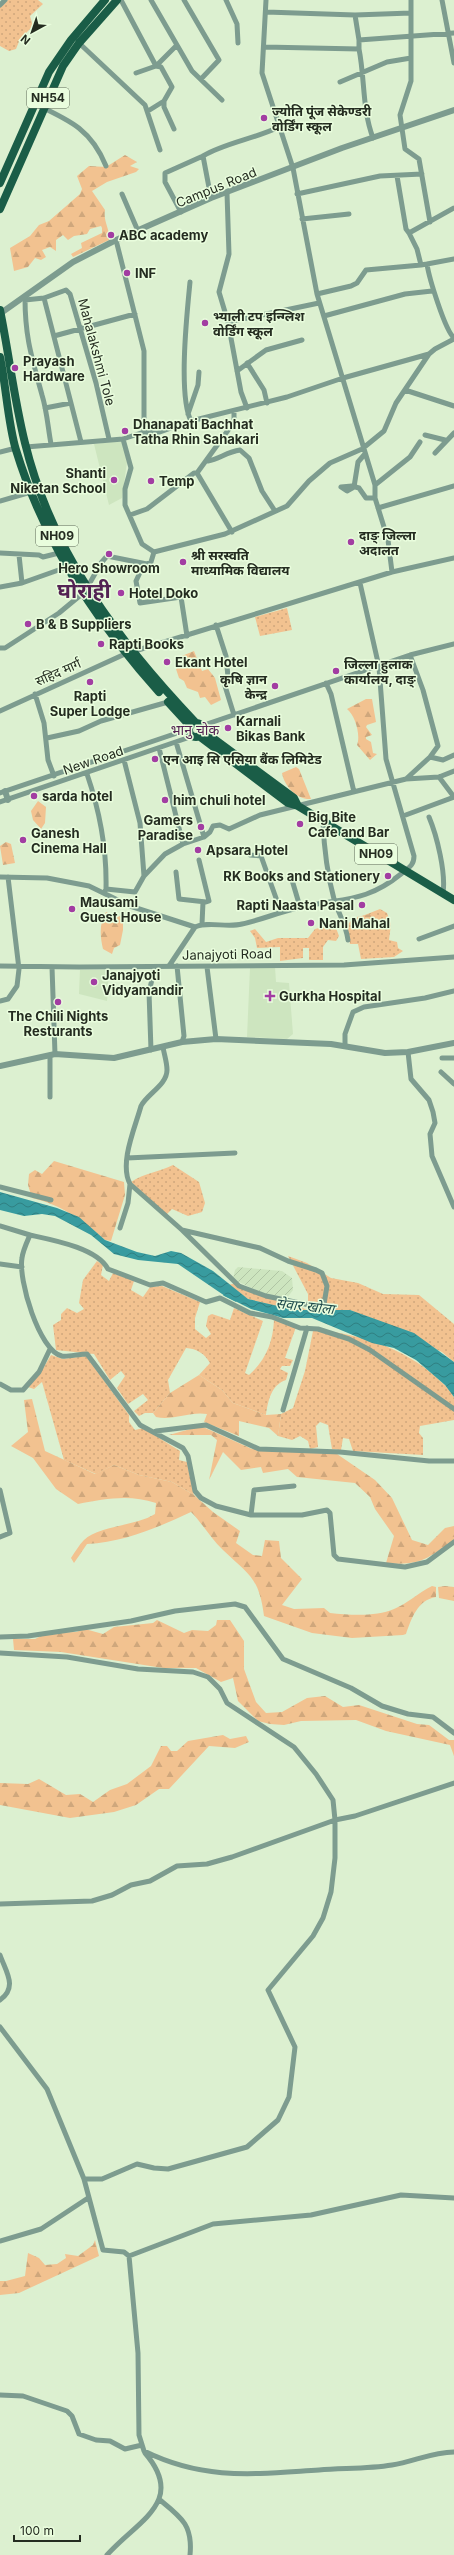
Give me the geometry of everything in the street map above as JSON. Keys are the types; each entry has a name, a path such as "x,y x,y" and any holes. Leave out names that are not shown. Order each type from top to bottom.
{"main road":[{"name":"NH54","path":"0,183 49,72 71,40 106,0"},
{"name":"NH54","path":"0,209 43,108 63,66 79,43 117,0"},
{"name":"NH09","path":"0,312 8,397 26,447 40,493 58,539 85,591"},
{"name":"NH09","path":"0,357 16,449 31,492 59,553 67,567 128,654 168,702 196,729 288,803 298,806 454,900"},
{"path":"16,449 26,447"},
{"name":"NH09","path":"128,654 196,729"}],"street":[{"path":"0,5 5,0"},
{"path":"121,0 156,66 161,67 172,87 164,102 148,111"},
{"path":"151,0 176,46 201,79 222,100"},
{"path":"184,0 219,60 201,79"},
{"path":"226,0 237,24 238,43"},
{"path":"266,0 262,73 293,168 319,303 343,378 362,449 375,485 375,498 388,540 392,572"},
{"path":"411,0 411,81 400,115 405,149 418,156 430,222"},
{"path":"442,0 447,34 454,63"},
{"path":"266,12 355,15 411,13"},
{"path":"355,15 359,49 364,73 364,107 373,138"},
{"path":"359,40 454,33"},
{"path":"79,43 145,105 160,150"},
{"path":"136,73 156,66 176,46"},
{"path":"264,47 359,49"},
{"path":"340,82 387,62 411,58"},
{"path":"164,102 166,112 174,129"},
{"path":"35,104 70,121 91,138 106,166"},
{"name":"Campus Road","path":"0,312 25,297 73,262 116,240 211,198 373,138 454,110"},
{"path":"181,212 165,182 165,173 214,150 258,137 279,127"},
{"path":"203,156 211,198"},
{"path":"297,194 380,176 422,174"},
{"path":"397,176 406,229 417,248 421,265"},
{"path":"227,193 229,254 219,292 228,322 237,371 247,408"},
{"path":"122,194 138,231"},
{"path":"409,233 454,208"},
{"path":"302,219 349,214"},
{"path":"116,240 144,351 144,432"},
{"path":"317,294 351,286 357,283 366,270 421,265 454,259"},
{"path":"124,439 131,468 124,498 142,544 154,552 207,540 232,532 287,506 308,481 330,463 362,449 384,432 396,403 429,354 435,349 454,339 448,333 444,316 432,291 427,264"},
{"path":"190,282 185,345 185,403 191,421"},
{"name":"Mahalakshmi Tole","path":"25,297 44,298 66,290 70,294 81,327 109,439"},
{"path":"324,316 405,294 432,291"},
{"path":"25,297 25,328 30,356 45,408 51,444"},
{"path":"44,298 81,442"},
{"path":"228,322 319,303"},
{"path":"54,336 81,327 135,314"},
{"path":"237,371 247,362 266,350 302,340"},
{"path":"26,447 109,439 124,439 144,432 157,433 191,421 267,403 343,378 429,354"},
{"path":"247,362 264,390 267,403"},
{"path":"188,415 196,393 199,372"},
{"path":"405,390 454,406"},
{"path":"45,408 71,403"},
{"path":"130,515 147,509 194,473 197,473 208,461 234,422 234,411"},
{"path":"435,453 445,440 454,432"},
{"path":"425,435 445,440"},
{"path":"375,485 410,457 420,442"},
{"path":"0,452 16,449"},
{"path":"208,461 216,460 224,453 240,450 249,458 262,491 275,511"},
{"path":"364,455 358,462 354,487 359,488 366,498 375,498"},
{"path":"197,473 232,532"},
{"path":"378,508 454,486"},
{"path":"0,501 31,492"},
{"path":"0,648 5,648 59,613 85,591 101,563 107,556 144,564 151,562 154,552"},
{"path":"0,553 39,555 43,557 59,553"},
{"path":"19,555 22,583"},
{"name":"सहिद मार्ग","path":"0,711 35,694 128,654 187,636 216,625 360,583 392,572 454,558"},
{"path":"144,564 136,581 140,603 181,597 187,636"},
{"path":"0,587 22,583 67,567"},
{"path":"169,966 195,927 202,924 220,927 242,924 300,907 361,898 376,892 412,864 414,856 386,758 379,667 360,583"},
{"path":"216,625 226,656 228,677 225,686 234,715"},
{"path":"196,729 326,683 379,667 410,655 454,645"},
{"path":"406,779 430,757 438,746 410,655"},
{"path":"326,683 331,694 354,792"},
{"path":"35,694 47,738 48,760 54,776"},
{"path":"47,738 168,702"},
{"name":"New Road","path":"0,802 87,774 176,742 196,729"},
{"name":"New Road","path":"3,792 196,729"},
{"path":"176,742 204,837"},
{"path":"159,748 183,844"},
{"path":"430,757 443,760 454,755"},
{"path":"124,760 140,823 144,876"},
{"path":"105,891 135,892 144,876 165,854 183,844 204,837 210,832 213,826 220,825 229,829 260,815 406,779 439,777 454,771"},
{"path":"87,774 103,832 106,860 105,891"},
{"path":"403,816 454,797 439,777"},
{"path":"3,792 8,800"},
{"path":"429,817 442,870 444,884 443,893"},
{"path":"323,822 326,862 334,901 343,918 348,940"},
{"path":"214,850 245,850 250,855 261,856 281,912"},
{"path":"176,872 180,899 203,902 209,900 199,860"},
{"path":"0,877 59,880 89,886 105,891 130,906 195,927"},
{"path":"0,1001 8,999 17,986 18,967 8,877"},
{"path":"292,880 300,907"},
{"path":"202,924 203,902"},
{"path":"419,939 454,926"},
{"name":"Janajyoti Road","path":"0,966 52,968 344,965 454,957"},
{"path":"177,966 184,1036 182,1042"},
{"path":"151,1050 149,992 155,967"},
{"path":"207,967 216,1039"},
{"path":"50,1097 52,1054 52,968"},
{"path":"345,1046 345,1034 353,1012 364,1007 425,998 454,991"},
{"path":"0,1066 52,1054 114,1058 182,1042 216,1039 345,1046 385,1053 408,1052 454,1043"},
{"path":"163,1047 167,1071 165,1078 141,1106 127,1158 127,1178 130,1184 182,1230 239,1286 284,1301 319,1308 324,1304 327,1286 322,1273 288,1261 260,1248 182,1230"},
{"path":"408,1052 411,1079 429,1100 433,1112 435,1123 430,1134 432,1156 454,1207"},
{"path":"442,1058 454,1058"},
{"path":"441,1072 454,1084"},
{"path":"127,1158 234,1153"},
{"path":"120,1228 128,1203 130,1184"},
{"path":"0,1187 51,1200"},
{"path":"0,1226 92,1252 104,1263 108,1270 150,1285 163,1283 206,1302 220,1298 250,1313 306,1328 318,1329 349,1339 370,1350 454,1409"},
{"path":"30,1235 22,1258 27,1300 33,1310 39,1330 50,1349 62,1356 86,1354 140,1425 154,1431 183,1448 188,1456 195,1491 201,1498 216,1506 251,1515 302,1515 327,1510 330,1513 334,1555 338,1559 395,1567 427,1562 454,1542"},
{"path":"0,1264 22,1267"},
{"path":"283,1410 306,1328"},
{"path":"0,1384 11,1390 23,1390 39,1372 50,1349"},
{"path":"154,1431 164,1432 206,1425 259,1449 340,1452 429,1462 454,1461"},
{"path":"251,1515 254,1490 294,1486"},
{"path":"0,1490 10,1533 0,1537"},
{"path":"0,1637 28,1636 132,1621 175,1611 235,1604 245,1607 283,1659 351,1688 382,1706 408,1714 433,1717 445,1725 451,1733 454,1733"},
{"path":"0,1653 67,1657 138,1669 193,1672 208,1677 220,1689 227,1702 294,1747 316,1774 333,1800 336,1820 333,1878 322,1918 313,1936 268,1990 295,2047 290,2097 278,2120 247,2147 168,2169 154,2168 137,2164 102,2179 84,2180"},
{"path":"0,1904 92,1901 112,1895 131,1885 150,1881 176,1866 207,1864 232,1857 336,1820 355,1816 454,1783"},
{"path":"0,1955 11,1987 8,1994 0,2000"},
{"path":"0,2027 48,2089 84,2180 103,2250 124,2252 129,2256 138,2353 139,2435 144,2451 160,2477 162,2484 160,2500 153,2512 108,2555"},
{"path":"129,2256 213,2224 311,2215 401,2195 454,2198"},
{"path":"0,2241 41,2229 88,2198"},
{"path":"0,2395 23,2396 67,2411 72,2416 76,2430 84,2438 110,2441 125,2449 142,2445"},
{"path":"144,2451 167,2463 202,2472 234,2475 392,2465 443,2452 454,2452"},
{"path":"160,2500 183,2518 188,2530 190,2555"}],"shaded area":[{"name":"Shanti Niketan School","path":"122,441 127,462 122,498 109,505 94,444"},
{"name":"Gurkha Hospital","path":"275,967 276,982 289,983 293,1034 287,1039 247,1037 250,968"},
{"name":"Janajyoti Vidyamandir","path":"80,970 109,970 107,1001 79,994"},
{"path":"238,1267 282,1271 292,1278 293,1290 287,1298 264,1294 233,1279 235,1270"}],"green space":[{"path":"8,0 38,0 43,4 30,16 33,26 20,39 16,49 9,51 0,46 0,7"},
{"path":"125,155 137,162 130,166 139,169 136,172 107,182 92,191 105,210 109,240 73,257 71,254 82,248 81,243 102,233 102,228 101,226 90,229 87,234 74,236 68,240 63,235 56,240 56,251 50,247 42,250 46,257 41,260 35,258 28,267 14,271 10,248 30,236 39,225 49,221 80,194 82,189 77,176 89,166 106,167"},
{"path":"287,608 292,630 260,636 255,617"},
{"path":"194,651 202,671 208,669 215,678 221,700 211,705 205,697 200,698 198,692 187,688 184,681 179,678 176,669 181,666 177,658"},
{"path":"366,699 372,699 376,722 367,725 366,727 372,735 366,737 366,739 371,742 373,753 377,754 370,760 357,745 358,731 355,720 347,709"},
{"path":"296,767 299,769 311,799 306,799 296,795 285,783 282,773"},
{"path":"38,801 46,807 45,823 41,829 33,820 31,811"},
{"path":"6,842 11,844 15,863 3,865 0,846"},
{"path":"380,909 387,913 391,924 389,940 397,942 398,948 403,951 394,957 361,959 358,944 350,944 347,925 352,920"},
{"path":"106,912 117,917 123,915 123,930 120,945 114,948 112,954 103,949 101,940 101,925"},
{"path":"375,913 379,919 385,920 385,924 361,927 357,917"},
{"path":"327,926 336,928 339,936 336,941 328,940 323,947 323,960 309,960 309,948 303,948 303,958 280,961 280,947 257,948 255,938 250,931 255,929 266,942 278,938 308,938 315,929"},
{"path":"54,1161 124,1182 125,1195 111,1241 105,1240 80,1220 62,1209 32,1198 28,1185 29,1174 35,1170 42,1174"},
{"path":"173,1165 199,1182 205,1203 202,1212 188,1216 172,1209 166,1215 131,1182"},
{"path":"288,1256 307,1263 331,1278 358,1283 383,1294 419,1295 454,1324 454,1362 442,1352 350,1310 308,1311 308,1294"},
{"path":"97,1261 103,1265 101,1275 109,1281 113,1273 134,1281 131,1290 143,1297 150,1287 162,1286 200,1302 195,1318 195,1329 206,1338 211,1334 206,1326 208,1316 212,1314 230,1320 234,1308 263,1321 245,1373 249,1375 260,1363 268,1350 274,1320 296,1327 285,1358 293,1360 290,1366 282,1366 280,1369 288,1373 286,1380 281,1382 271,1394 266,1415 233,1403 222,1390 199,1375 210,1363 203,1354 194,1349 186,1348 168,1380 170,1393 153,1413 145,1413 139,1416 134,1411 148,1400 143,1394 128,1404 117,1388 125,1376 121,1371 110,1380 94,1354 56,1350 53,1325 61,1320 61,1314 67,1308 77,1313 84,1309 79,1303 83,1280"},
{"path":"237,1283 264,1294 287,1298 308,1311 274,1306 248,1299 228,1285"},
{"path":"319,1330 351,1335 382,1344 410,1358 436,1377 449,1389 454,1398 454,1420 420,1426 419,1433 423,1438 423,1455 353,1451 349,1439 343,1438 341,1450 332,1449 328,1425 320,1422 316,1426 318,1447 310,1449 308,1441 300,1436 292,1440 278,1436 281,1414 293,1408 305,1371 313,1331"},
{"path":"51,1355 63,1359 86,1356 129,1415 129,1422 135,1430 143,1428 180,1451 179,1460 187,1462 194,1495 172,1482 139,1475 114,1465 96,1474 64,1460 42,1382 34,1389 28,1387 44,1367"},
{"path":"199,1375 222,1390 233,1403 266,1415 281,1414 278,1436 269,1428 239,1421 239,1436 204,1422 207,1414 201,1413 169,1418 156,1417 153,1413 170,1393"},
{"path":"32,1399 45,1451 95,1474 114,1465 139,1475 172,1482 194,1495 213,1512 240,1531 236,1543 253,1555 262,1556 265,1540 279,1541 281,1558 302,1579 282,1605 294,1609 324,1608 330,1613 363,1615 387,1612 432,1586 436,1587 436,1597 429,1599 419,1606 406,1634 403,1635 352,1638 312,1633 264,1616 262,1603 256,1585 246,1572 219,1546 191,1512 127,1537 101,1543 87,1544 74,1563 71,1558 82,1542 90,1535 147,1518 155,1514 156,1503 146,1500 117,1498 78,1504 56,1489 33,1458 11,1446 28,1432 24,1400"},
{"path":"201,1426 252,1449 337,1454 375,1480 392,1498 412,1540 428,1545 445,1528 454,1526 454,1540 423,1560 398,1564 386,1563 394,1536 375,1509 370,1497 355,1483 297,1477 288,1469 263,1473 261,1467 241,1470 223,1452 209,1480 217,1440 211,1435 169,1435"},
{"path":"438,1587 454,1587 454,1601 439,1598"},
{"path":"157,1620 184,1633 192,1630 208,1631 216,1625 217,1620 230,1620 244,1641 244,1669 256,1702 266,1713 282,1712 307,1698 325,1696 343,1707 359,1705 417,1724 429,1725 449,1740 454,1740 454,1756 450,1745 386,1731 356,1720 301,1721 284,1725 258,1721 238,1701 233,1678 221,1682 196,1668 163,1668 61,1652 14,1650 13,1639 35,1639 47,1633 76,1632 85,1629 103,1634 114,1627 153,1623"},
{"path":"223,1735 230,1739 246,1736 249,1742 235,1748 209,1746 169,1789 159,1789 136,1805 114,1812 70,1818 0,1805 0,1783 28,1784 39,1779 66,1795 80,1794 93,1802 110,1790 127,1784 151,1766 161,1746 167,1746 171,1751 177,1751 188,1741"},
{"path":"95,2240 99,2256 19,2293 0,2295 0,2281 25,2276 28,2253 39,2258 45,2265 57,2264 66,2258 65,2254 78,2256 93,2245"}],"water":[{"path":"0,1192 57,1208 79,1217 105,1240 137,1252 155,1256 171,1251 181,1253 213,1271 248,1299 295,1310 350,1310 414,1333 454,1362 454,1397 445,1385 416,1360 394,1348 372,1343 312,1318 283,1318 251,1309 225,1296 178,1264 138,1260 114,1254 91,1235 55,1216 42,1214 24,1216 0,1210"}],"waterway":[{"name":"सेवार खोला","path":"224,1295 236,1301"}],"place":[{"name":"ज्योति पूंज सेकेण्डरी वोर्डिंग स्कूल","path":"264,118"},
{"name":"ABC academy","path":"111,235"},
{"name":"INF","path":"127,273"},
{"name":"भ्याली टप इन्ग्लिश वोर्डिंग स्कूल","path":"205,323"},
{"name":"Prayash Hardware","path":"15,368"},
{"name":"Dhanapati Bachhat Tatha Rhin Sahakari","path":"125,431"},
{"name":"Shanti Niketan School","path":"114,480"},
{"name":"Temp","path":"151,481"},
{"name":"दाङ् जिल्ला अदालत","path":"351,542"},
{"name":"Hero Showroom","path":"109,554"},
{"name":"श्री सरस्वति माध्यामिक विद्यालय","path":"183,562"},
{"name":"Hotel Doko","path":"121,593"},
{"name":"B & B Suppliers","path":"28,624"},
{"name":"Rapti Books","path":"101,644"},
{"name":"Ekant Hotel","path":"167,662"},
{"name":"जिल्ला हुलाक कार्यालय, दाङ्","path":"336,671"},
{"name":"Rapti Super Lodge","path":"90,682"},
{"name":"कृषि ज्ञान केन्द्र","path":"275,686"},
{"name":"Karnali Bikas Bank","path":"228,728"},
{"name":"एन आइ सि एसिया बैंक लिमिटेड","path":"155,759"},
{"name":"sarda hotel","path":"34,796"},
{"name":"him chuli hotel","path":"165,800"},
{"name":"Big Bite Cafe and Bar","path":"300,824"},
{"name":"Gamers Paradise","path":"201,827"},
{"name":"Ganesh Cinema Hall","path":"23,840"},
{"name":"Apsara Hotel","path":"198,850"},
{"name":"RK Books and Stationery","path":"388,876"},
{"name":"Rapti Naasta Pasal","path":"362,905"},
{"name":"Mausami Guest House","path":"72,909"},
{"name":"Nani Mahal","path":"311,923"},
{"name":"Janajyoti Vidyamandir","path":"94,982"},
{"name":"Gurkha Hospital","path":"270,996"},
{"name":"The Chili Nights Resturants","path":"58,1002"}],"district":[{"name":"घोराही","path":"84,591"},
{"name":"भानु चोक","path":"195,730"}]}
